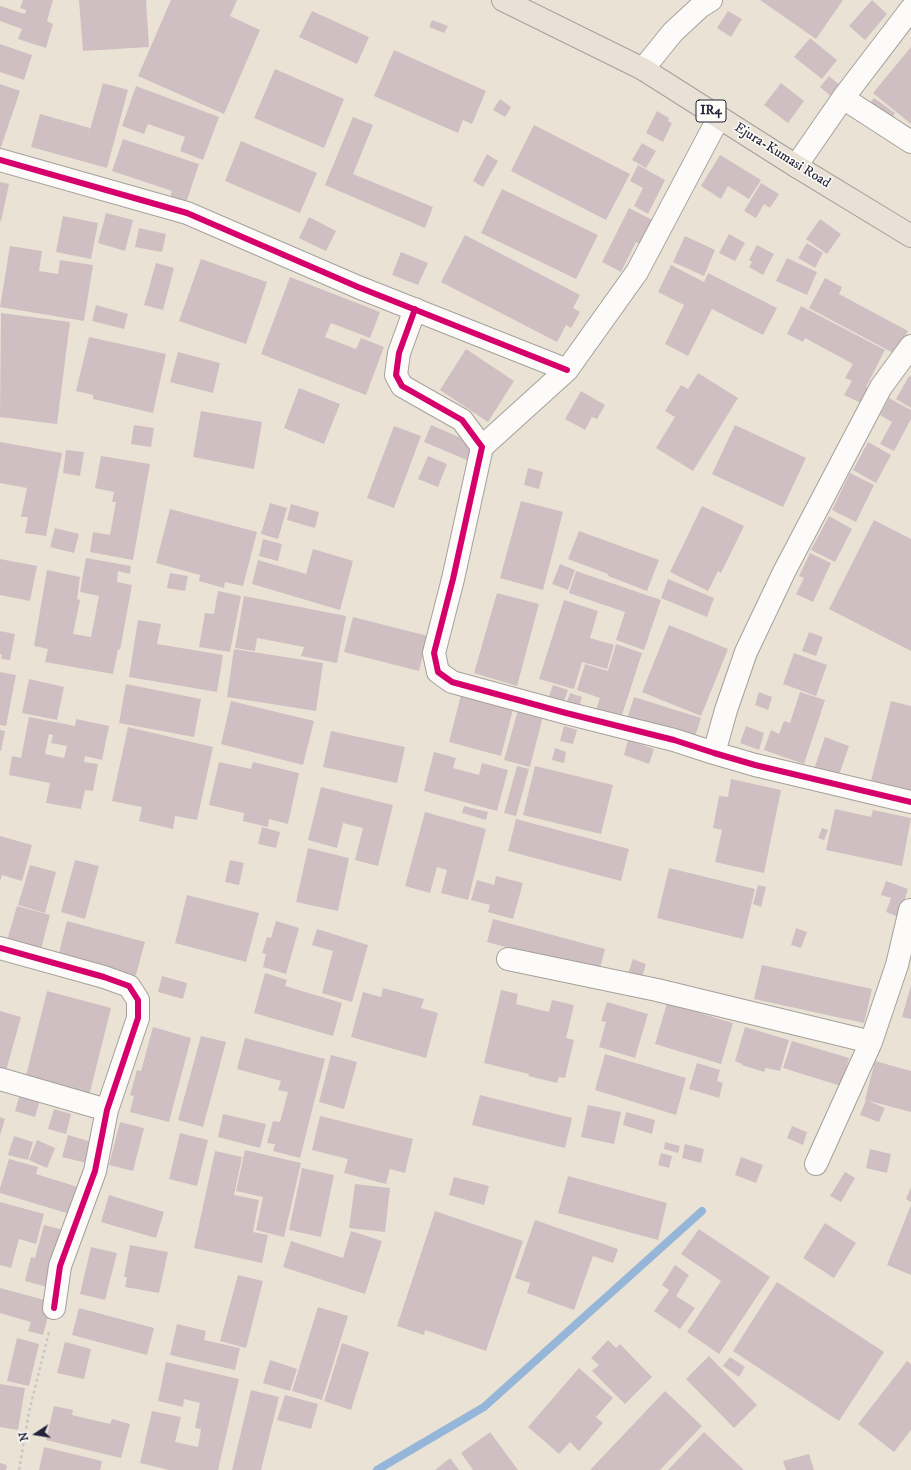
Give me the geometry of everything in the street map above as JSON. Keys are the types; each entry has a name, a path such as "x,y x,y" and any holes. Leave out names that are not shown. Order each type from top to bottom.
{"main road":[{"name":"Ejura-Kumasi Road","path":"503,0 643,69 796,166 911,236"}],"street":[{"path":"643,69 673,32 700,7 711,0"},
{"path":"796,166 843,98 911,10"},
{"path":"843,98 911,142"},
{"path":"719,116 637,272 567,370 482,447 453,579 434,653 438,672 452,682 674,740 755,765 911,802"},
{"path":"0,160 187,213 358,287 567,370"},
{"path":"415,309 399,353 396,375 402,386 462,420 482,447"},
{"path":"714,753 726,710 746,652 784,572 882,387 911,346"},
{"path":"816,1164 871,1042 897,965 911,907"},
{"path":"0,948 104,976 129,986 138,1000 138,1018 108,1110 95,1171 60,1266 54,1308"},
{"path":"508,959 657,990 871,1042"},
{"path":"0,1079 108,1110"}],"path":[{"path":"19,1470 29,1412 54,1308"}],"building":[{"path":"23,0 53,0 47,21 53,24 46,48 18,39 22,29 0,21 0,6 25,14 26,10 20,8"},
{"path":"79,0 146,0 149,47 83,51"},
{"path":"171,0 237,0 230,16 260,30 224,114 138,76"},
{"path":"760,0 843,0 816,39"},
{"path":"872,0 887,14 865,40 849,26"},
{"path":"312,11 369,37 357,64 299,37"},
{"path":"728,11 742,19 731,37 717,28"},
{"path":"432,20 448,26 444,33 429,27"},
{"path":"810,38 837,60 822,79 794,57"},
{"path":"0,44 32,55 24,80 0,72"},
{"path":"911,47 911,124 873,93"},
{"path":"394,50 486,91 472,124 463,120 458,133 374,96"},
{"path":"275,69 344,99 324,148 254,118"},
{"path":"829,76 842,87 833,98 820,87"},
{"path":"103,83 128,90 107,168 31,147 40,114 90,128 88,137"},
{"path":"781,83 804,101 788,123 764,105"},
{"path":"0,84 20,91 0,150"},
{"path":"136,86 219,117 203,160 180,151 185,137 148,124 144,134 122,126"},
{"path":"874,98 895,113 889,122 867,106"},
{"path":"500,99 511,107 505,117 493,110"},
{"path":"657,111 669,118 668,121 672,123 663,142 646,133"},
{"path":"353,117 373,125 353,174 433,207 425,228 325,185"},
{"path":"534,125 630,174 606,220 511,171"},
{"path":"123,139 199,164 185,206 169,201 172,191 112,171"},
{"path":"241,141 317,173 300,213 225,181"},
{"path":"642,143 656,151 646,168 632,160"},
{"path":"487,154 498,161 483,187 473,181"},
{"path":"720,155 761,180 749,199 728,186 721,199 701,186"},
{"path":"638,165 665,180 648,214 634,206 643,188 630,181"},
{"path":"0,182 9,184 1,221 0,221"},
{"path":"761,183 779,194 770,208 764,204 756,218 744,211"},
{"path":"502,189 598,235 576,279 481,233"},
{"path":"629,208 656,222 644,246 636,242 621,272 602,262"},
{"path":"106,213 133,220 125,251 98,243"},
{"path":"63,216 98,223 91,259 56,252"},
{"path":"309,217 336,231 326,251 299,238"},
{"path":"820,219 841,234 827,254 806,239"},
{"path":"139,228 166,234 162,252 135,247"},
{"path":"729,234 745,243 735,261 719,253"},
{"path":"465,235 580,295 573,308 580,312 571,328 566,325 557,342 441,282"},
{"path":"685,236 715,250 704,276 673,262"},
{"path":"807,243 823,253 815,268 798,258"},
{"path":"757,245 774,254 763,275 749,267 752,262 749,260"},
{"path":"10,246 42,251 39,271 58,274 60,260 93,265 84,321 0,307"},
{"path":"401,252 428,263 418,285 392,275"},
{"path":"787,258 817,272 807,295 776,281"},
{"path":"201,259 267,282 246,344 179,321"},
{"path":"156,263 174,268 163,310 144,305"},
{"path":"671,265 704,282 708,273 777,308 763,335 712,309 688,356 665,344 684,305 658,292"},
{"path":"290,277 380,312 370,338 331,323 325,337 356,349 361,338 384,347 366,395 261,354"},
{"path":"825,278 842,287 839,294 908,331 895,354 809,308"},
{"path":"96,305 128,314 124,329 92,321"},
{"path":"801,306 885,350 866,387 872,391 865,405 844,395 852,381 845,378 853,364 805,338 803,342 787,334"},
{"path":"1,313 70,322 57,424 0,417"},
{"path":"89,337 166,354 153,413 93,399 93,395 76,391"},
{"path":"466,349 514,381 488,422 440,390"},
{"path":"178,352 220,363 213,393 170,382"},
{"path":"698,373 738,398 693,471 656,448 675,417 665,411 681,385 688,389"},
{"path":"909,376 911,377 911,408 896,399"},
{"path":"299,388 340,404 324,444 284,428"},
{"path":"581,391 605,405 597,419 592,417 585,430 565,419"},
{"path":"889,398 911,410 911,419 894,451 880,444 892,422 880,415"},
{"path":"201,411 262,422 254,469 193,457"},
{"path":"134,425 154,428 151,447 131,444"},
{"path":"431,425 475,444 469,461 424,442"},
{"path":"735,425 806,458 783,507 712,474"},
{"path":"394,426 421,436 394,508 367,498"},
{"path":"0,442 62,453 46,536 25,533 28,517 21,517 27,488 0,483"},
{"path":"868,442 891,455 876,483 853,470"},
{"path":"66,450 84,452 80,476 63,473"},
{"path":"101,456 150,464 133,560 90,552 93,532 110,535 116,502 112,502 114,492 95,488"},
{"path":"428,456 447,464 438,487 418,479"},
{"path":"528,468 543,472 539,489 524,485"},
{"path":"850,473 874,485 856,522 832,510"},
{"path":"521,501 563,512 543,590 500,578"},
{"path":"270,503 287,508 278,539 261,534"},
{"path":"291,504 319,512 315,528 287,520"},
{"path":"702,506 744,526 721,573 718,571 708,591 670,572"},
{"path":"170,509 257,532 243,586 225,582 224,588 199,581 200,575 156,563"},
{"path":"829,516 852,529 835,562 811,550"},
{"path":"874,520 911,539 911,651 829,609"},
{"path":"55,528 79,534 74,553 50,547"},
{"path":"579,531 659,560 647,591 568,559"},
{"path":"263,539 282,544 278,561 259,556"},
{"path":"313,549 353,561 340,610 252,584 258,560 306,574"},
{"path":"810,553 831,563 813,602 796,594 804,578 799,576"},
{"path":"86,558 131,566 130,574 118,571 117,582 132,585 120,650 118,649 113,674 45,662 48,649 34,646 47,570 80,577 77,599 80,600 73,634 91,637 99,596 80,592"},
{"path":"0,559 37,566 30,601 0,595"},
{"path":"560,564 575,570 568,590 552,584"},
{"path":"576,571 661,600 644,650 616,640 625,612 569,593"},
{"path":"170,573 188,576 185,591 167,588"},
{"path":"668,579 714,598 707,617 661,598"},
{"path":"218,591 241,596 230,652 199,647 205,613 214,614"},
{"path":"497,593 539,604 517,686 474,673"},
{"path":"244,596 346,616 337,663 301,656 304,647 257,638 255,651 235,648"},
{"path":"564,600 598,611 590,638 614,645 607,669 582,662 574,689 539,679"},
{"path":"353,617 428,636 419,671 344,652"},
{"path":"138,620 161,624 157,644 223,655 217,692 129,677"},
{"path":"669,625 728,649 701,716 642,692"},
{"path":"0,631 15,634 10,660 1,659"},
{"path":"809,632 823,637 816,656 802,651"},
{"path":"616,644 642,653 620,721 595,712 600,698 577,690 585,664 608,671"},
{"path":"234,649 323,663 316,711 227,697"},
{"path":"794,653 827,665 816,696 783,684"},
{"path":"0,672 16,675 6,726 0,725"},
{"path":"29,679 64,687 57,720 22,713"},
{"path":"126,684 201,699 194,737 119,723"},
{"path":"553,685 568,690 563,704 548,699"},
{"path":"759,692 772,697 768,710 755,705"},
{"path":"800,692 825,700 804,764 764,750 771,730 779,734 784,721 790,723"},
{"path":"570,693 582,697 578,711 565,707"},
{"path":"461,695 513,709 501,756 449,742"},
{"path":"634,697 701,718 694,740 627,719"},
{"path":"231,701 314,721 303,765 221,744"},
{"path":"891,701 911,706 911,796 870,785"},
{"path":"518,710 543,716 530,767 504,760"},
{"path":"29,717 75,726 76,719 109,726 102,760 85,756 84,762 98,764 93,791 85,790 81,809 46,803 50,783 9,775 12,756 21,758","holes":["49,734 53,735 51,743 67,746 64,758 45,754"]},
{"path":"564,726 577,730 573,744 560,741"},
{"path":"746,726 764,733 759,750 740,743"},
{"path":"128,727 213,747 197,820 175,816 173,829 139,821 142,807 112,801"},
{"path":"0,730 5,731 1,751 0,751"},
{"path":"331,731 405,747 397,783 323,767"},
{"path":"825,737 849,746 837,781 813,772"},
{"path":"628,740 654,749 649,764 624,755"},
{"path":"555,748 566,752 564,763 552,760"},
{"path":"434,752 456,758 453,768 479,775 482,763 508,770 497,811 424,791"},
{"path":"219,762 251,769 253,762 299,773 288,824 269,819 268,827 243,821 244,813 209,805"},
{"path":"517,766 529,769 516,816 504,813"},
{"path":"535,766 613,785 601,834 523,815"},
{"path":"731,779 781,790 764,873 715,862 722,830 713,828 719,796 728,797"},
{"path":"321,787 393,805 378,866 355,860 363,828 343,823 337,848 308,840"},
{"path":"464,806 488,812 486,820 462,813"},
{"path":"835,809 871,817 873,810 911,818 902,866 826,850"},
{"path":"425,812 486,829 468,900 441,893 447,870 437,867 430,893 405,886"},
{"path":"516,819 629,849 621,881 508,851"},
{"path":"262,827 280,832 276,848 258,844"},
{"path":"822,828 828,830 824,840 818,838"},
{"path":"0,836 32,845 22,881 2,875 0,881"},
{"path":"308,848 349,858 338,911 296,902"},
{"path":"75,860 99,866 85,919 61,912"},
{"path":"230,860 244,863 239,885 225,882"},
{"path":"30,865 56,872 45,913 18,905"},
{"path":"669,868 755,889 743,939 657,918"},
{"path":"496,876 523,883 513,919 488,912 490,905 471,900 477,880 494,885"},
{"path":"886,881 908,889 899,917 886,912 891,898 881,895"},
{"path":"758,885 766,887 761,907 753,904"},
{"path":"187,895 259,913 246,962 175,943"},
{"path":"17,906 50,915 40,953 6,944"},
{"path":"493,919 605,949 599,972 487,942"},
{"path":"67,921 145,942 135,978 58,957"},
{"path":"276,921 299,928 286,974 263,967 266,954 262,953 267,937 271,938"},
{"path":"796,928 807,932 801,948 791,945"},
{"path":"317,929 368,945 352,1002 322,993 333,951 312,945"},
{"path":"633,959 646,964 640,984 626,979"},
{"path":"762,965 872,989 864,1023 754,999"},
{"path":"265,973 287,980 285,986 342,1003 333,1036 254,1013"},
{"path":"162,976 187,983 183,999 158,992"},
{"path":"911,985 911,1019 902,1017"},
{"path":"383,988 424,999 421,1008 438,1013 426,1058 351,1037 363,992 381,997"},
{"path":"501,990 518,994 516,1004 549,1012 552,1000 574,1005 566,1038 574,1040 565,1078 559,1077 557,1083 528,1076 529,1074 484,1063"},
{"path":"47,991 111,1008 89,1096 25,1080"},
{"path":"607,1002 648,1014 635,1058 599,1047 606,1022 601,1021"},
{"path":"667,1003 733,1023 721,1064 655,1044"},
{"path":"0,1011 21,1017 6,1071 0,1069"},
{"path":"153,1027 191,1038 169,1122 130,1112 134,1096 130,1095 137,1070 141,1071"},
{"path":"745,1027 789,1040 780,1071 766,1068 764,1072 742,1065 735,1061"},
{"path":"201,1036 226,1042 203,1127 178,1120"},
{"path":"245,1038 325,1059 300,1158 273,1151 275,1144 267,1143 273,1121 280,1122 288,1092 278,1090 281,1081 237,1069"},
{"path":"792,1041 849,1058 841,1086 783,1068"},
{"path":"605,1054 686,1078 676,1115 595,1090"},
{"path":"331,1055 357,1062 344,1109 319,1102"},
{"path":"875,1061 911,1071 911,1112 865,1100"},
{"path":"697,1063 720,1070 717,1081 723,1083 719,1098 689,1089"},
{"path":"20,1094 40,1100 35,1117 15,1111"},
{"path":"480,1095 572,1118 565,1148 472,1125"},
{"path":"866,1100 885,1108 879,1122 860,1115"},
{"path":"588,1105 621,1112 614,1144 581,1137"},
{"path":"54,1109 71,1114 66,1134 48,1129"},
{"path":"626,1112 655,1120 652,1134 623,1125"},
{"path":"223,1114 266,1124 260,1148 218,1137"},
{"path":"320,1116 413,1139 405,1173 390,1169 386,1184 344,1173 348,1159 312,1150"},
{"path":"0,1117 5,1119 0,1135"},
{"path":"120,1122 144,1128 133,1171 109,1165"},
{"path":"792,1126 807,1132 803,1145 787,1138"},
{"path":"180,1133 208,1140 197,1186 169,1179"},
{"path":"68,1135 92,1142 87,1163 62,1157"},
{"path":"14,1136 33,1142 28,1160 8,1155"},
{"path":"37,1140 55,1148 47,1168 29,1160"},
{"path":"665,1142 680,1146 678,1153 664,1149"},
{"path":"685,1144 704,1149 701,1163 682,1158"},
{"path":"870,1149 891,1154 887,1173 866,1168"},
{"path":"245,1150 301,1163 284,1237 256,1230 263,1197 236,1191"},
{"path":"215,1151 242,1157 234,1195 259,1200 253,1232 268,1235 262,1263 194,1248"},
{"path":"661,1153 672,1156 669,1168 658,1165"},
{"path":"741,1157 763,1165 756,1183 735,1175"},
{"path":"9,1159 38,1167 36,1174 78,1187 70,1214 0,1193 0,1188"},
{"path":"302,1168 334,1175 321,1237 289,1230"},
{"path":"845,1172 855,1178 841,1202 830,1196"},
{"path":"568,1176 667,1203 658,1240 558,1213"},
{"path":"454,1177 489,1186 484,1205 449,1195"},
{"path":"355,1184 390,1188 385,1232 349,1228"},
{"path":"911,1187 911,1202 906,1199"},
{"path":"109,1195 164,1212 156,1238 101,1222"},
{"path":"0,1202 44,1214 36,1244 19,1239 11,1268 0,1265"},
{"path":"911,1205 911,1275 887,1265"},
{"path":"435,1211 523,1241 486,1351 425,1330 424,1335 397,1326"},
{"path":"535,1220 618,1249 613,1263 593,1256 574,1310 527,1293 530,1283 515,1278"},
{"path":"825,1223 856,1243 834,1278 803,1258"},
{"path":"44,1225 67,1231 51,1288 25,1281 31,1257 35,1258"},
{"path":"699,1229 770,1277 719,1354 687,1332 721,1281 681,1254"},
{"path":"351,1231 382,1241 365,1294 283,1267 291,1241 343,1258"},
{"path":"130,1245 168,1252 159,1293 125,1287 127,1277 124,1277"},
{"path":"91,1247 117,1253 105,1300 80,1294"},
{"path":"675,1265 689,1275 676,1296 695,1308 680,1329 654,1311 669,1290 662,1285"},
{"path":"238,1275 263,1281 246,1348 220,1341"},
{"path":"777,1282 884,1352 839,1421 733,1351"},
{"path":"0,1288 52,1302 43,1335 28,1331 31,1322 0,1313"},
{"path":"318,1307 348,1316 322,1400 292,1391"},
{"path":"79,1308 154,1328 147,1355 72,1335"},
{"path":"177,1324 206,1331 204,1340 240,1348 235,1370 170,1355"},
{"path":"17,1338 39,1344 29,1386 7,1381"},
{"path":"608,1340 616,1348 620,1344 652,1377 625,1404 592,1371 599,1365 591,1358"},
{"path":"65,1342 91,1349 84,1379 57,1373"},
{"path":"342,1343 369,1352 351,1410 324,1401"},
{"path":"709,1356 757,1405 734,1428 686,1379"},
{"path":"730,1357 745,1367 739,1377 723,1366"},
{"path":"270,1360 297,1369 290,1391 263,1383"},
{"path":"907,1361 911,1364 911,1430 894,1452 858,1424"},
{"path":"166,1362 239,1379 218,1470 169,1470 140,1463 152,1411 181,1417 175,1442 198,1447 201,1429 195,1428 200,1403 184,1399 183,1407 158,1401"},
{"path":"579,1368 613,1398 596,1417 603,1423 579,1451 570,1442 559,1454 528,1427"},
{"path":"0,1384 25,1388 18,1430 0,1427"},
{"path":"251,1390 279,1397 261,1470 232,1470"},
{"path":"665,1391 702,1426 660,1470 590,1470"},
{"path":"285,1395 318,1404 311,1429 277,1420"},
{"path":"54,1406 73,1410 72,1415 110,1424 112,1419 130,1424 121,1458 46,1440"},
{"path":"490,1432 518,1470 473,1470 461,1453"},
{"path":"704,1432 744,1470 668,1470"},
{"path":"44,1447 102,1461 100,1470 39,1470"},
{"path":"809,1454 814,1470 786,1470 783,1461"},
{"path":"450,1458 459,1470 435,1470"},
{"path":"0,1463 7,1465 6,1470 0,1470"}],"waterway":[{"path":"377,1470 484,1407 702,1211"}],"cycle path":[{"path":"0,160 187,213 358,287 567,370"},
{"path":"415,309 399,353 396,375 402,386 462,420 482,447 453,579 434,653 438,672 452,682 674,740 755,765 911,802"},
{"path":"0,948 104,977 129,986 138,1000 138,1018 107,1110 95,1171 60,1266 54,1308"}]}
